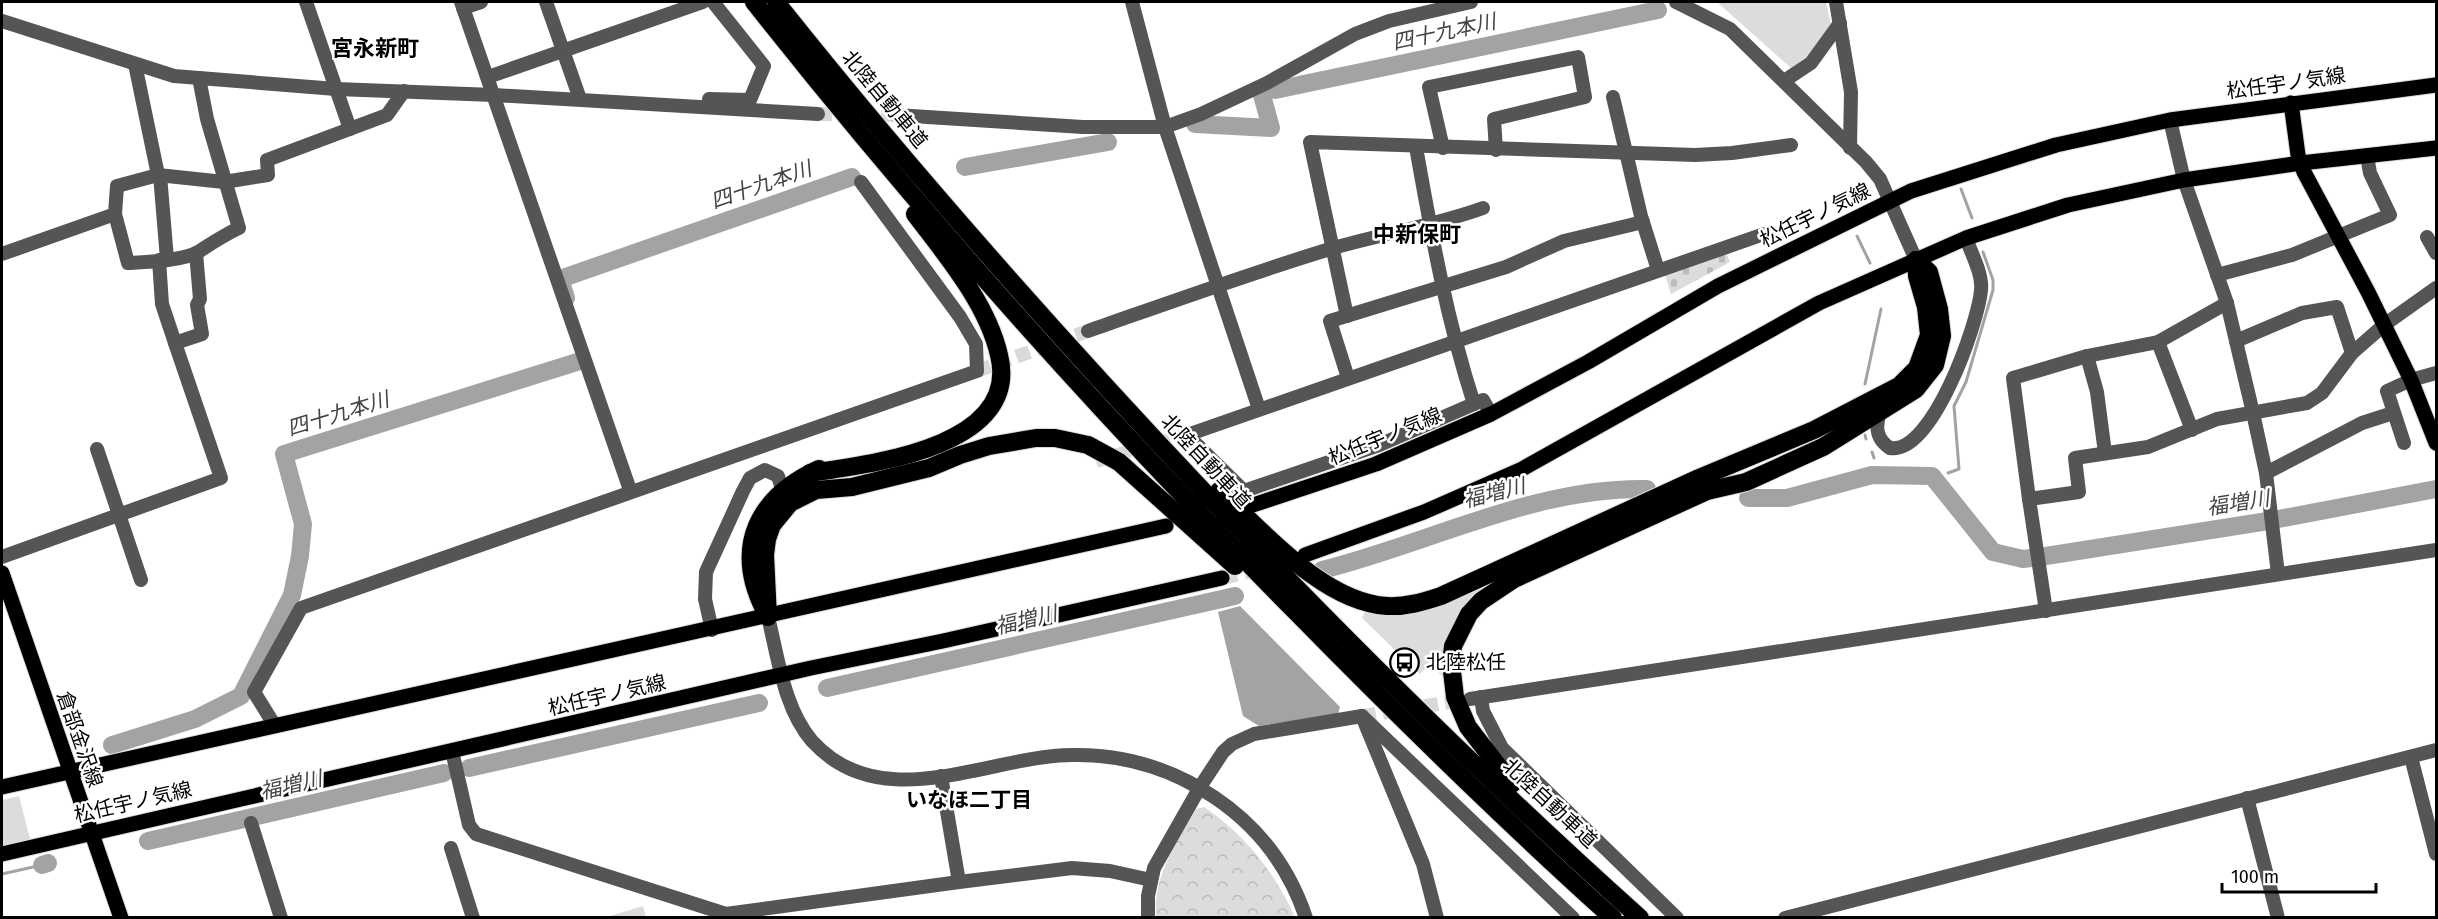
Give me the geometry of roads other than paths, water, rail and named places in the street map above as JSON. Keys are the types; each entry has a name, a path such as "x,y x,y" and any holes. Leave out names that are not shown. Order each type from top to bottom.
{"highway":[{"name":"北陸自動車道","path":"754,2 922,206 1072,376 1247,563 1484,797 1613,918"},
{"name":"北陸自動車道","path":"776,2 879,127 1090,371 1269,560 1385,678 1640,918"},
{"path":"768,617 756,593 751,556 752,540 762,513 782,489 813,482 852,487 929,468 957,446 980,421 996,398 1002,370 1000,356 990,328 965,285 924,225 815,85 790,47"},
{"path":"1648,918 1556,831 1486,753 1468,727 1455,697 1451,663 1454,646 1468,614 1497,589 1514,579 1703,484 1738,464 1849,420 1880,412 1916,389 1926,378 1940,351 1941,320 1929,272 1916,260"},
{"path":"1849,420 1899,386 1917,368 1922,359 1928,342 1929,322 1916,260"},
{"path":"1090,371 1300,566 1338,591 1368,603 1403,606 1441,597 1703,484"},
{"path":"768,617 765,555 772,525 790,503 844,457 924,439 957,446 989,446 1036,438 1072,441 1105,453 1135,475 1347,664"}],"main road":[{"name":"松任宇ノ気線","path":"1253,505 1376,465 1491,414 1588,362 1718,286 1911,191 2044,149 2170,120 2436,85"},
{"path":"2290,103 2301,163 2411,380 2436,443"},
{"path":"1305,555 1424,512 1522,469 1810,308 1966,238 2068,206 2184,180 2301,163 2436,148"},
{"name":"松任宇ノ気線","path":"2,787 712,630 1166,526"},
{"name":"倉部金沢線","path":"2,573 90,834 121,918"},
{"name":"松任宇ノ気線","path":"2,854 1222,578"}],"street":[{"path":"306,2 350,129"},
{"path":"481,2 462,5 533,216 630,490"},
{"path":"546,2 580,99"},
{"path":"488,77 703,2"},
{"path":"657,104 680,98 750,100 764,66 713,2"},
{"path":"1132,2 1165,127 1215,286 1259,410"},
{"path":"896,115 1083,127 1165,127 1201,114 1267,83 1355,34 1389,21 1471,2"},
{"path":"1676,2 1730,29 1866,162 1880,179 1916,260"},
{"path":"1836,2 1851,92 1850,148"},
{"path":"2,21 174,76 336,89 580,99 818,114"},
{"path":"1784,81 1810,63 1840,23"},
{"path":"1443,148 1429,87 1578,57 1585,97 1494,119 1496,150"},
{"path":"2,557 220,478 162,304 163,259 159,175 135,63"},
{"path":"199,78 224,182 239,228 215,239 196,253 128,263 115,214 117,186 159,175 224,182 268,175 267,160 387,115 404,91"},
{"path":"1613,97 1643,222 1659,270"},
{"path":"2170,120 2184,180 2227,303 2266,473 2278,574"},
{"path":"1347,316 1310,142 1626,153 1732,153 1791,145"},
{"path":"1416,147 1441,288 1454,341 1474,404"},
{"path":"2217,275 2292,255 2340,238 2390,215 2370,173 2367,156"},
{"path":"275,726 254,692 302,608 630,490 977,370 976,344 960,317 861,182"},
{"path":"1088,331 1215,286 1331,249 1429,222 1453,219 1483,208"},
{"path":"2,254 115,214"},
{"path":"1348,378 1330,321 1506,267 1564,241 1643,222"},
{"path":"1491,414 1484,400 1379,445 1244,491 1187,435 1764,234"},
{"path":"2427,237 2436,253"},
{"path":"1880,412 1876,425 1880,439 1890,448 1904,448 1917,439 1949,389 1982,288 1966,238"},
{"path":"175,343 202,334 197,305 200,299 196,253"},
{"path":"2029,500 2079,492 2075,458 2148,447 2217,419 2307,404 2322,393 2352,353 2384,325 2436,288"},
{"path":"2046,611 2013,378 2087,356 2158,342 2227,303"},
{"path":"2236,341 2302,313 2337,307 2352,353"},
{"path":"2158,342 2192,430"},
{"path":"2087,356 2097,392 2105,453"},
{"path":"2404,443 2387,392 2411,380 2436,373"},
{"path":"2266,473 2362,423 2393,413"},
{"path":"97,449 141,580"},
{"path":"712,630 705,599 706,572 742,490 750,478 765,470 778,476 782,489"},
{"path":"1677,918 1502,748 1475,698 2436,550"},
{"path":"768,617 796,716 804,730 830,757 853,769 879,778 910,780 1040,758 1088,756 1156,768 1200,787 1241,817 1271,849 1295,885 1306,918"},
{"path":"1148,918 1151,880 1160,857 1223,752 1246,736 1362,716"},
{"path":"1362,716 1423,864 1437,918"},
{"path":"1362,716 1573,918"},
{"path":"1785,918 2436,750"},
{"path":"452,751 467,818 476,834 726,914 1072,868 1110,871 1151,880"},
{"path":"2411,757 2436,854"},
{"path":"940,776 959,882"},
{"path":"2247,798 2278,918"},
{"path":"251,823 281,918"},
{"path":"451,849 473,918"}],"waterway":[{"name":"四十九本川","path":"1275,90 1658,10"},
{"name":"四十九本川","path":"1195,124 1271,128 1262,95"},
{"name":"四十九本川","path":"965,167 1108,142"},
{"name":"四十九本川","path":"566,298 560,279 852,177"},
{"path":"1961,189 1972,218"},
{"path":"1857,236 1870,263"},
{"path":"1948,473 1959,469 1954,406 1966,382 1993,290 1993,280 1983,252"},
{"path":"1865,384 1881,309"},
{"name":"四十九本川","path":"112,745 195,719 241,696 292,595 300,556 303,524 284,454 577,362"},
{"path":"1865,435 1866,439"},
{"path":"1872,452 1874,458"},
{"name":"福増川","path":"1748,498 1787,498 1872,475 1932,476 1993,552 2023,559 2031,558"},
{"name":"福増川","path":"1932,476 1939,476"},
{"name":"福増川","path":"1322,570 1523,507 1564,497 1605,491 1647,489"},
{"name":"福増川","path":"2046,556 2268,521 2436,489"},
{"name":"福増川","path":"827,688 1235,596"},
{"name":"福増川","path":"469,768 759,703"},
{"name":"福増川","path":"148,841 444,773"},
{"name":"福増川","path":"42,865 48,863"},
{"path":"2,874 42,865"}],"tunnel":[{"path":"818,114 896,115"},
{"path":"977,371 1088,331"},
{"path":"1096,461 1187,435"},
{"path":"1222,578 1262,567"},
{"path":"1362,716 1464,700"}],"place":[{"name":"北陸松任","path":"1405,662"}],"district":[{"name":"宮永新町","path":"375,48"},
{"name":"中新保町","path":"1417,234"},
{"name":"いなほ二丁目","path":"969,800"}]}
